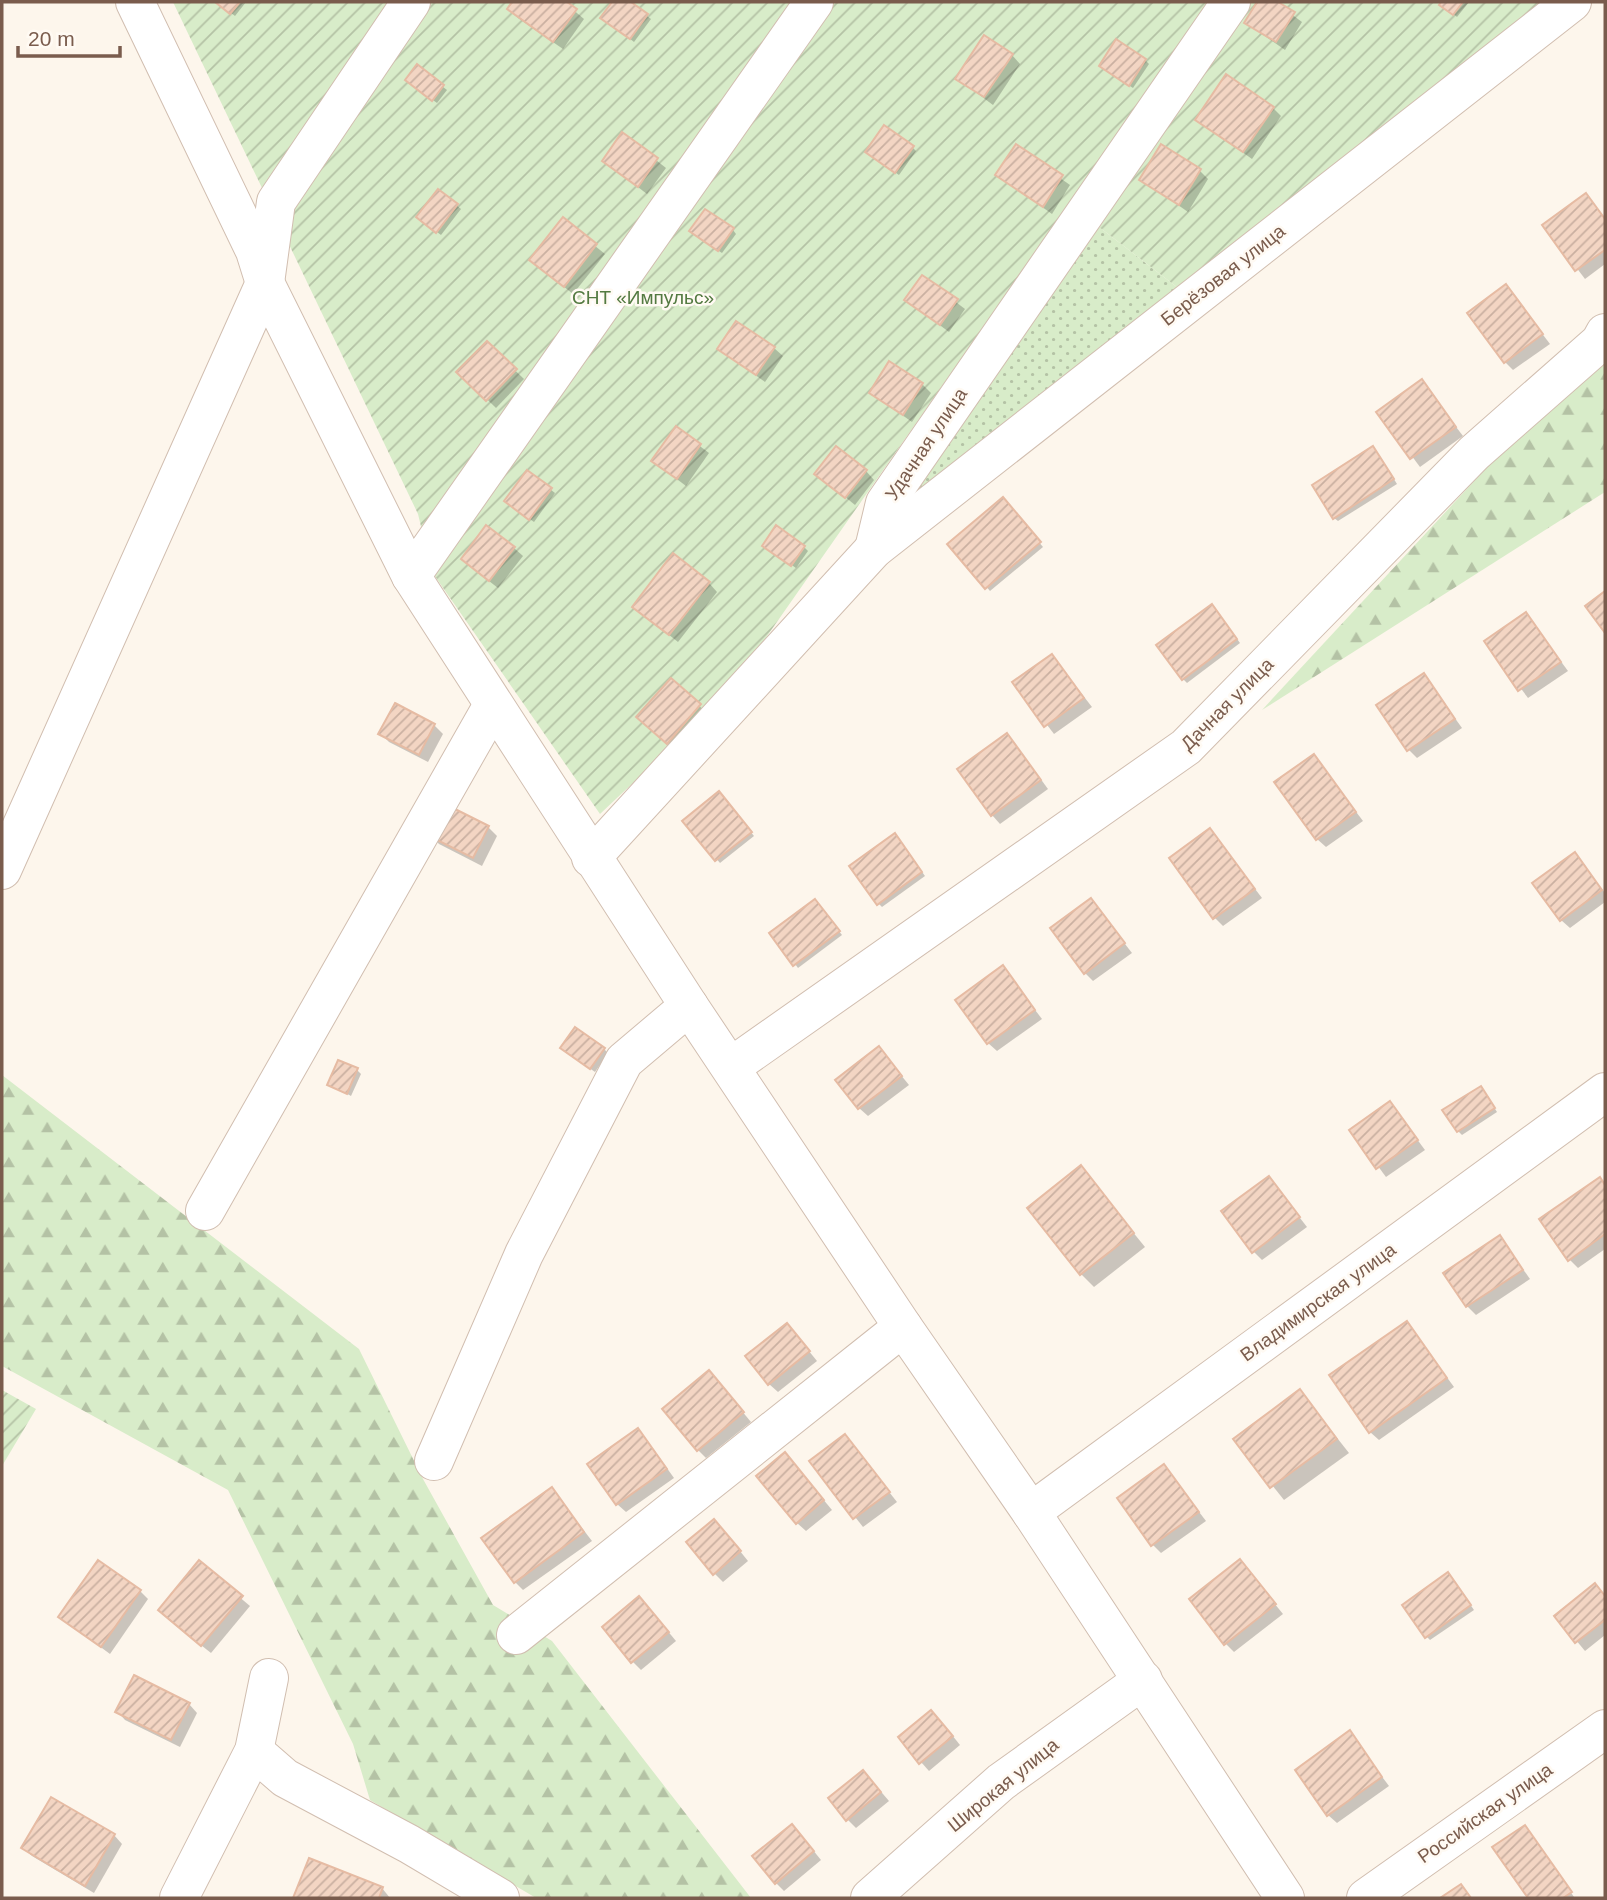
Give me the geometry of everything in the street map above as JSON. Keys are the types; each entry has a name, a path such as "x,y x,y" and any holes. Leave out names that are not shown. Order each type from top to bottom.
{"street":[{"path":"135,2 255,251 265,283 411,576 591,858 732,1066 903,1327 1031,1511 1285,1898"},
{"path":"2,870 265,283 276,202 411,2"},
{"path":"411,576 814,2"},
{"name":"Удачная улица","path":"591,858 874,549 885,503 1231,2"},
{"name":"Берёзовая улица","path":"874,549 1572,2"},
{"name":"Дачная улица","path":"732,1066 1185,747 1474,453 1600,342 1605,333"},
{"path":"205,1211 493,705"},
{"path":"434,1461 524,1254 624,1061 689,1006"},
{"name":"Владимирская улица","path":"1031,1511 1605,1092"},
{"path":"516,1635 903,1327"},
{"path":"179,1898 254,1751 269,1678"},
{"name":"Широкая улица","path":"870,1898 1001,1782 1143,1680"},
{"name":"Российская улица","path":"1366,1898 1605,1729"},
{"path":"254,1751 285,1778 409,1844 500,1898"}],"green space":[{"name":"СНТ «Импульс»","path":"173,2 1543,2 1182,291 1090,220 1066,209 725,696 600,814 432,572 418,514"},
{"path":"1090,220 1182,291 882,536"},
{"path":"1605,354 1605,492 1262,710 1553,396"},
{"path":"2,1075 359,1349 423,1479 493,1605 552,1641 751,1898 536,1898 370,1800 353,1744 228,1490 2,1366"},
{"path":"2,1390 36,1409 2,1466"}],"building":[{"path":"215,2 240,2 230,14"},
{"path":"512,2 567,2 577,9 553,42 507,9"},
{"path":"612,2 631,2 648,14 630,39 600,18"},
{"path":"1257,2 1278,2 1295,12 1276,42 1244,23"},
{"path":"1441,2 1463,2 1453,15 1439,5"},
{"path":"984,35 1013,54 984,97 955,79"},
{"path":"1116,39 1146,59 1129,86 1099,66"},
{"path":"417,64 444,85 432,101 405,80"},
{"path":"1226,74 1274,107 1243,152 1195,120"},
{"path":"884,125 914,146 895,173 865,152"},
{"path":"622,132 658,158 638,187 602,161"},
{"path":"1016,144 1063,175 1043,207 995,175"},
{"path":"1161,144 1201,169 1179,205 1139,180"},
{"path":"438,189 458,204 436,233 416,217"},
{"path":"1586,193 1605,219 1605,250 1575,271 1542,225"},
{"path":"705,209 734,228 718,251 689,231"},
{"path":"563,217 597,244 564,287 529,260"},
{"path":"922,275 958,299 940,325 904,300"},
{"path":"1506,284 1543,334 1504,363 1467,313"},
{"path":"736,321 775,347 756,375 717,349"},
{"path":"487,341 517,369 486,401 456,372"},
{"path":"889,361 923,383 903,415 869,393"},
{"path":"1422,379 1456,427 1410,459 1376,412"},
{"path":"676,426 701,444 677,479 651,461"},
{"path":"836,446 867,470 845,498 814,474"},
{"path":"1373,446 1394,479 1333,519 1312,485"},
{"path":"527,470 552,488 529,520 504,501"},
{"path":"1003,497 1041,542 985,589 947,544"},
{"path":"486,525 515,547 489,581 461,559"},
{"path":"776,525 805,546 791,566 762,546"},
{"path":"673,553 710,582 669,635 632,607"},
{"path":"1605,591 1605,633 1585,606"},
{"path":"1212,604 1237,639 1182,680 1156,645"},
{"path":"1526,612 1561,662 1518,691 1484,641"},
{"path":"1052,654 1084,698 1044,727 1012,682"},
{"path":"1424,673 1455,719 1407,751 1376,705"},
{"path":"671,678 701,704 667,744 636,717"},
{"path":"395,703 435,724 419,755 378,734"},
{"path":"1007,733 1041,780 991,816 957,769"},
{"path":"1314,754 1356,812 1316,840 1274,782"},
{"path":"719,791 752,832 715,861 682,821"},
{"path":"445,804 489,826 473,858 429,836"},
{"path":"1210,828 1255,889 1213,919 1169,858"},
{"path":"895,833 922,872 877,905 849,866"},
{"path":"1575,852 1602,890 1560,921 1532,883"},
{"path":"1091,898 1125,943 1084,974 1050,928"},
{"path":"815,899 840,931 793,966 769,933"},
{"path":"1003,965 1035,1010 987,1044 955,1000"},
{"path":"575,1027 605,1048 590,1069 560,1048"},
{"path":"879,1046 902,1076 858,1109 835,1080"},
{"path":"338,1060 358,1068 347,1094 327,1085"},
{"path":"1481,1086 1495,1108 1457,1132 1442,1110"},
{"path":"1390,1101 1418,1140 1376,1169 1349,1130"},
{"path":"1081,1165 1134,1233 1080,1275 1027,1208"},
{"path":"1269,1176 1300,1217 1252,1253 1221,1211"},
{"path":"1600,1177 1605,1185 1605,1234 1568,1261 1539,1219"},
{"path":"1500,1235 1523,1270 1466,1307 1443,1273"},
{"path":"1407,1321 1447,1378 1369,1433 1329,1375"},
{"path":"787,1323 810,1351 768,1385 745,1356"},
{"path":"709,1370 744,1412 697,1451 662,1409"},
{"path":"1300,1389 1337,1439 1270,1488 1233,1439"},
{"path":"638,1428 667,1469 616,1505 587,1464"},
{"path":"845,1434 890,1492 853,1519 809,1461"},
{"path":"785,1452 824,1500 796,1524 756,1476"},
{"path":"1164,1464 1199,1512 1151,1546 1117,1498"},
{"path":"552,1487 584,1532 514,1583 481,1538"},
{"path":"714,1519 741,1551 713,1575 686,1542"},
{"path":"1240,1559 1276,1604 1224,1645 1189,1599"},
{"path":"98,1560 141,1590 101,1647 58,1617"},
{"path":"199,1560 243,1596 201,1646 158,1610"},
{"path":"1448,1572 1471,1605 1425,1638 1402,1605"},
{"path":"1595,1583 1605,1596 1605,1620 1575,1643 1554,1616"},
{"path":"639,1596 669,1632 631,1663 602,1627"},
{"path":"134,1675 190,1703 171,1740 115,1712"},
{"path":"931,1710 953,1736 919,1764 898,1737"},
{"path":"1350,1730 1382,1777 1327,1816 1295,1770"},
{"path":"863,1770 881,1792 846,1821 828,1798"},
{"path":"51,1797 115,1834 85,1886 21,1848"},
{"path":"792,1824 814,1851 775,1884 752,1856"},
{"path":"1525,1825 1572,1892 1563,1898 1528,1898 1492,1847"},
{"path":"309,1858 383,1887 379,1898 293,1898"},
{"path":"1461,1884 1471,1898 1440,1898"}]}
